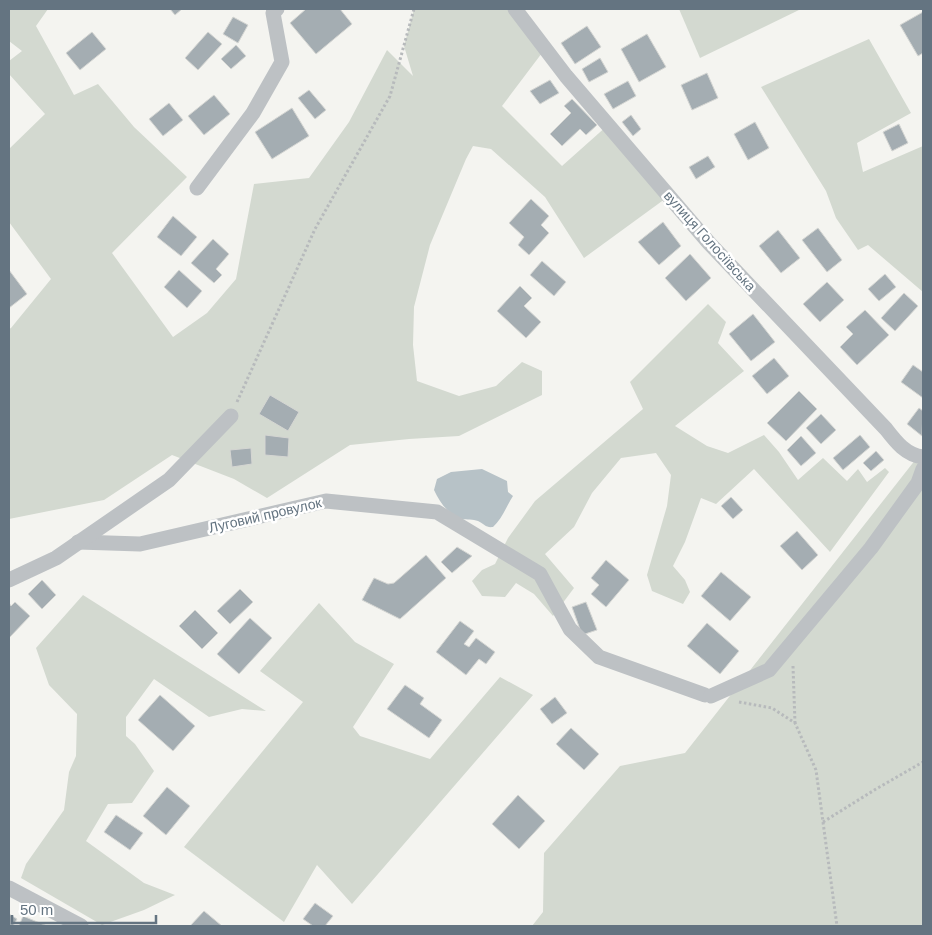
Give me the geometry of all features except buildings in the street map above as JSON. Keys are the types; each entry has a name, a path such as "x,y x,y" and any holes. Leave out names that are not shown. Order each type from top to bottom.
{"street":[{"path":"197,188 253,113 282,62 273,13 277,9"},
{"name":"вулиця Голосіївська","path":"515,9 566,76 709,243 886,429 896,442 904,450 922,461"},
{"path":"9,580 56,558 169,480 231,416"},
{"path":"708,696 769,670 871,548 918,483 922,461"},
{"name":"Луговий провулок","path":"78,542 140,544 326,501 438,512 540,574 570,629 599,657 708,696"},
{"path":"9,888 81,926"}],"path":[{"path":"231,416 315,229 390,96 414,9"},
{"path":"793,664 794,723 816,770 837,926"},
{"path":"708,696 772,708 794,723"},
{"path":"823,822 923,762"}],"shaded area":[{"path":"9,9 48,9 36,26 74,95 98,84 134,127 187,177 112,253 173,337 207,313 236,279 254,184 309,178 349,122 387,50 413,76 404,46 414,9 515,9 545,49 502,106 562,166 608,125 669,196 584,258 545,197 491,149 473,146 430,245 414,307 413,345 417,381 459,396 496,386 522,362 542,371 542,395 459,436 350,445 267,498 234,479 172,455 104,500 9,519 9,329 51,279 9,222 9,149 45,114 9,74 9,61 22,51 9,41"},
{"path":"679,9 801,9 700,58"},
{"path":"869,39 911,113 857,143 863,172 923,146 923,292 868,245 858,250 836,218 826,191 761,87"},
{"path":"708,304 726,322 718,343 744,371 675,426 707,446 728,453 764,435 779,452 798,480 823,458 847,481 858,469 867,482 885,468 889,472 830,552 754,469 716,504 701,498 685,542 673,566 685,580 690,592 683,604 652,591 647,575 667,506 671,475 656,453 621,458 592,493 574,527 545,554 574,588 553,616 534,594 516,583 505,597 482,596 472,581 482,570 495,564 508,538 535,501 643,409 630,382"},
{"path":"923,450 923,926 532,926 543,912 544,853 620,766 685,753"},
{"path":"482,469 507,481 508,492 513,496 493,527 476,520 462,519 453,514 442,504 434,490 437,479 451,472"},
{"path":"83,595 266,711 242,709 209,717 154,679 126,717 126,736 135,744 154,771 132,803 108,804 86,841 144,883 175,895 144,910 102,925 21,878 26,864 64,810 69,772 76,756 77,714 49,685 36,648"},
{"path":"319,603 355,642 394,664 353,727 360,736 430,759 500,677 533,695 352,904 317,865 284,922 184,847 303,702 260,671"}]}
